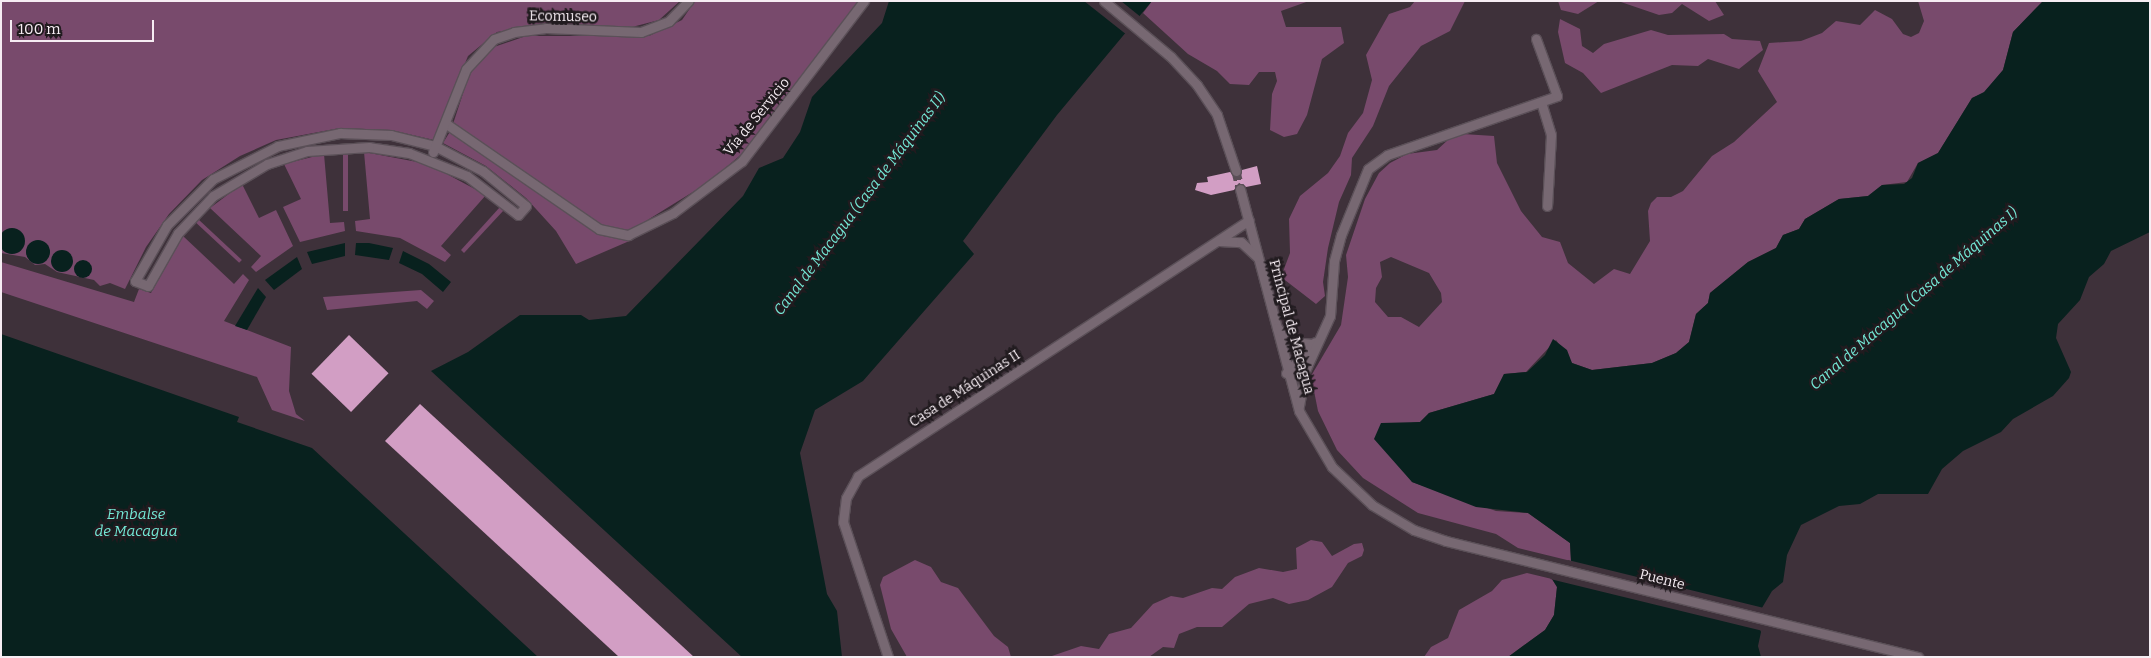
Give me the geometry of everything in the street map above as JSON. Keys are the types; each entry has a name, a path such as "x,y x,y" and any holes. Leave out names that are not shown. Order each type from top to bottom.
{"street":[{"name":"Ecomuseo","path":"430,159 466,69 494,39 514,32 546,28 641,32 669,21 688,1"},
{"name":"Vía de Servicio","path":"445,123 599,228 628,235 673,213 742,161 864,1"},
{"path":"1104,1 1148,36 1185,71 1207,100 1222,128 1236,171"},
{"path":"1299,411 1302,380 1323,332 1333,303 1334,261 1341,235 1372,164 1387,155 1557,96 1536,39"},
{"path":"1541,102 1551,135 1547,206"},
{"path":"329,135 330,148"},
{"path":"329,135 391,135 436,146 483,171 526,206 518,215 485,187 430,159 389,149 330,148 287,157 247,174 213,196 182,229 148,286 135,281 172,219 204,186 241,162 278,146 329,135"},
{"path":"241,162 247,174"},
{"path":"204,186 213,196"},
{"name":"Principal de Macagua","path":"1240,189 1286,373 1299,411 1332,467 1372,505 1430,536 1515,558"},
{"path":"172,219 182,229"},
{"name":"Casa de Máquinas II","path":"888,657 843,522 846,498 858,476 1249,220"},
{"path":"1216,241 1241,242 1259,260"},
{"path":"1275,324 1294,342 1313,344"},
{"path":"1286,373 1323,332"},
{"name":"Puente","path":"1515,558 1918,657"}],"shaded area":[{"path":"1,1 680,1 659,20 632,27 543,24 497,32 468,56 434,140 391,130 340,128 276,140 240,156 202,180 169,214 146,247 125,289 110,283 100,286 94,280 57,272 45,264 35,265 25,257 1,253"},
{"path":"695,1 859,1 744,152 709,182 633,229 622,232 604,227 453,124 469,75 488,49 526,36 649,36 682,20"},
{"path":"1152,1 1309,1 1281,11 1286,27 1341,27 1344,43 1322,59 1307,115 1297,134 1284,137 1270,130 1272,94 1277,81 1275,72 1259,72 1249,85 1230,84 1217,71 1188,54 1143,13"},
{"path":"1415,1 1465,1 1450,31 1421,46 1389,86 1373,126 1352,158 1351,175 1339,202 1328,248 1323,282 1325,296 1316,304 1281,277 1290,253 1289,219 1300,196 1328,173 1340,156 1348,133 1363,113 1372,80 1366,55 1389,14 1410,7"},
{"path":"1558,1 1599,1 1578,14 1561,10"},
{"path":"1618,1 1715,1 1724,15 1709,21 1682,4 1672,13 1659,15"},
{"path":"1918,1 2043,1 2013,32 2003,70 1984,93 1972,98 1938,153 1918,163 1907,182 1882,185 1868,196 1839,199 1805,219 1799,229 1783,235 1776,248 1748,262 1710,293 1708,303 1696,314 1689,342 1676,353 1652,363 1592,370 1572,363 1556,340 1526,372 1504,374 1494,394 1429,413 1420,422 1394,425 1412,482 1496,511 1528,513 1570,543 1571,561 1518,548 1496,534 1418,513 1363,478 1337,450 1318,411 1311,376 1341,325 1348,277 1346,255 1365,199 1379,173 1390,163 1407,154 1437,150 1450,138 1463,134 1494,136 1497,163 1521,211 1542,237 1560,242 1568,263 1594,284 1614,269 1630,274 1650,241 1648,211 1651,203 1657,197 1671,197 1683,191 1712,156 1734,142 1777,102 1758,71 1769,43 1801,41 1822,33 1836,21 1860,25 1875,10 1892,19 1903,34 1911,37 1919,33 1924,21","holes":["1391,257 1429,273 1441,293 1442,302 1419,327 1401,317 1388,317 1375,302 1376,288 1382,277 1380,262"]},
{"path":"1560,19 1580,29 1582,46 1593,53 1604,44 1651,30 1668,35 1724,34 1732,39 1760,41 1763,50 1739,69 1708,59 1698,66 1672,65 1601,93 1583,73 1565,63 1558,32"},
{"path":"451,130 603,236 634,239 576,264 556,231 526,198 486,166 443,143"},
{"path":"343,152 348,152 348,211 343,211"},
{"path":"364,152 428,164 486,195 441,246 451,255 445,262 400,238 356,231 355,221 370,219"},
{"path":"324,154 330,223 344,222 345,231 300,242 283,207 301,199 284,164"},
{"path":"242,184 259,218 276,210 293,246 256,272 251,267 261,256 210,208"},
{"path":"500,207 504,210 464,253 461,250"},
{"path":"198,219 242,260 239,263 195,222"},
{"path":"183,236 234,284 243,274 249,280 224,321 291,347 289,391 296,414 305,421 272,410 257,377 1,292 1,262 134,302 139,289 151,293"},
{"path":"421,290 434,301 427,309 417,301 327,310 323,297"},
{"path":"1311,540 1322,542 1332,556 1354,544 1362,543 1364,550 1362,556 1348,563 1332,587 1308,600 1289,604 1273,598 1249,604 1222,627 1197,627 1179,634 1174,648 1163,647 1149,657 1049,657 1081,646 1099,649 1109,634 1131,628 1153,604 1171,596 1183,598 1212,588 1222,589 1235,577 1259,568 1283,572 1297,569 1296,548"},
{"path":"915,560 931,567 941,582 958,588 994,636 1008,647 1011,657 907,657 891,629 880,585 883,577"},
{"path":"1527,573 1552,579 1557,587 1554,615 1545,630 1508,657 1424,657 1431,647 1448,638 1459,610 1492,591 1502,580"}],"water":[{"name":"Canal de Macagua (Casa de Máquinas II)","path":"889,1 1152,1 1057,115 963,241 974,254 863,381 815,410 800,453 827,594 837,611 842,657 742,657 431,371 468,352 520,315 581,315 589,320 626,316 743,196 759,168 783,158 800,132 812,97 882,23"},
{"name":"Canal de Macagua (Casa de Máquinas I)","path":"2043,1 2150,1 2150,232 2111,251 2104,264 2089,277 2080,300 2058,324 2056,338 2071,372 2069,378 2053,396 2013,419 2001,432 1963,451 1942,469 1928,494 1878,494 1860,504 1839,506 1801,525 1787,555 1783,582 1772,591 1756,618 1761,632 1758,646 1761,657 1508,657 1545,630 1554,615 1557,587 1552,579 1571,561 1570,543 1528,513 1476,507 1412,482 1374,439 1381,423 1420,422 1429,413 1494,394 1504,374 1527,372 1545,355 1553,339 1567,350 1572,363 1592,370 1652,363 1676,353 1689,342 1696,314 1708,303 1710,293 1748,262 1776,248 1783,235 1799,229 1805,219 1839,199 1868,196 1882,185 1904,184 1912,178 1918,163 1938,153 1972,98 1984,92 2003,70 2013,32"},
{"path":"12,228 21,232 25,241 21,250 12,254 3,250 -1,241 3,232"},
{"path":"38,240 47,243 50,252 47,261 38,264 29,261 26,252 29,243"},
{"path":"345,243 345,256 312,264 307,252"},
{"path":"356,243 369,243 393,248 389,260 355,255"},
{"path":"62,250 70,253 73,261 70,269 62,272 54,269 51,261 54,253"},
{"path":"403,251 429,264 451,282 443,292 422,274 399,263"},
{"path":"297,257 302,269 274,290 265,280"},
{"path":"79,260 87,260 92,265 90,276 79,278 74,273 74,265"},
{"path":"258,288 266,297 247,330 235,326"},
{"name":"Embalse de Macagua","path":"1,334 239,417 237,422 312,448 538,657 1,657"}],"pier":[{"path":"1084,1 1121,1 1142,18 1127,35"},
{"path":"1568,560 1764,608 1758,618 1763,631 1550,579"}],"building":[{"path":"1257,166 1261,184 1246,187 1239,183 1234,190 1211,195 1195,190 1197,183 1208,182 1207,177 1230,172 1238,177 1242,170"},
{"path":"349,335 389,373 351,412 311,374"},
{"path":"420,404 694,657 619,657 385,441"}],"tunnel":[{"path":"1236,171 1240,189"}]}
